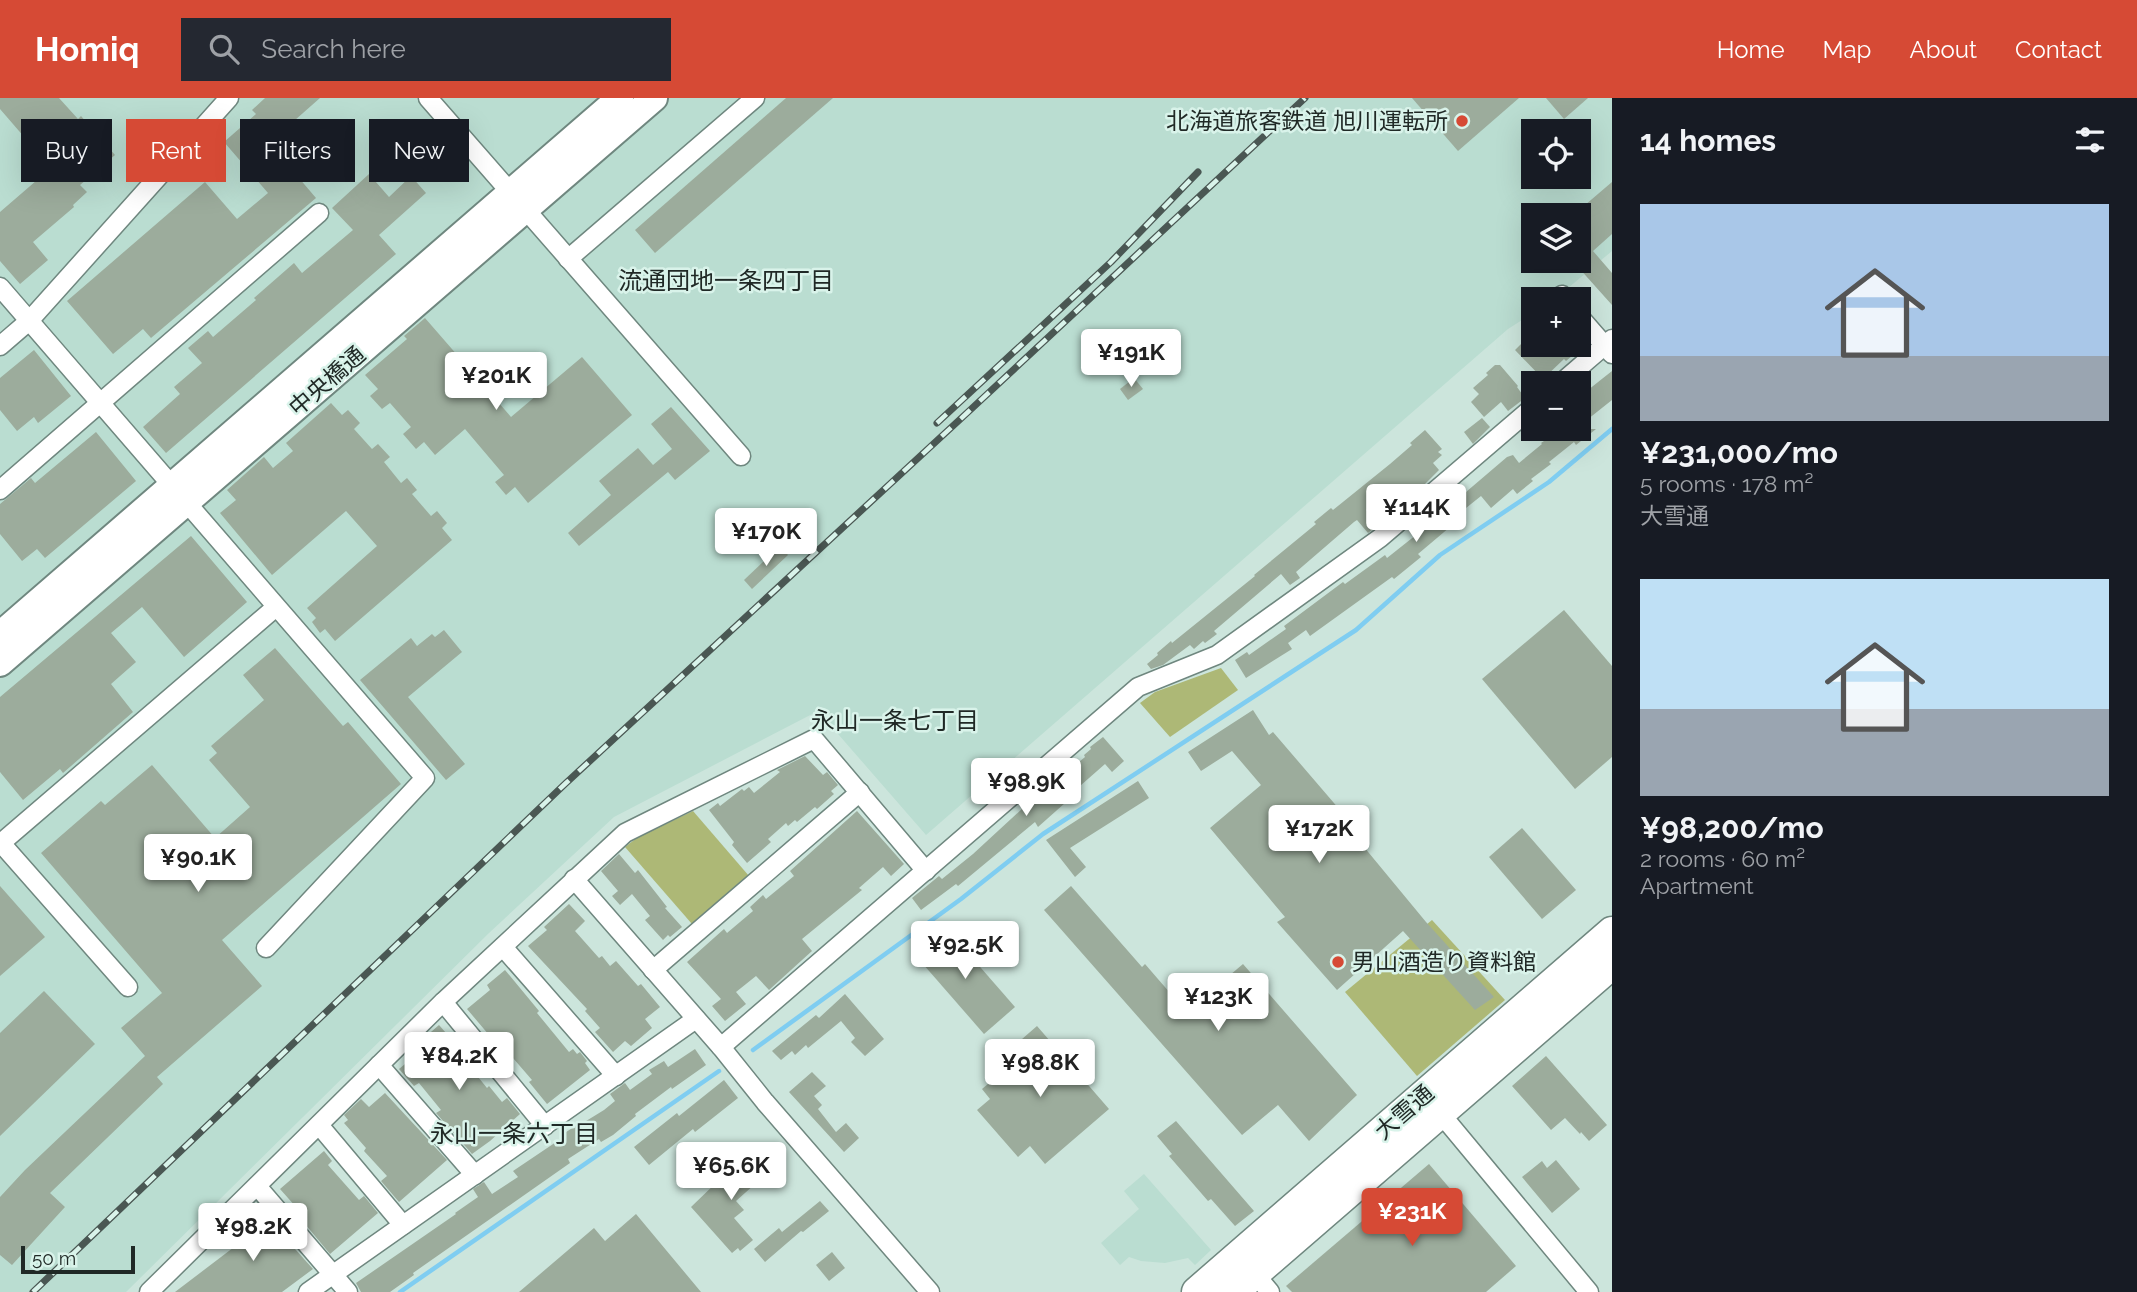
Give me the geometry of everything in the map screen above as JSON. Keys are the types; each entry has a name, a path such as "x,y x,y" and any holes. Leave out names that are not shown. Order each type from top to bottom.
{"highway":[{"name":"大雪通","path":"1249,1278 1612,932"},
{"name":"大雪通","path":"1197,1292 1249,1278 1612,964"}],"main road":[{"name":"中央橋通","path":"517,201 620,98"},
{"name":"中央橋通","path":"0,663 179,494 517,201 654,98"},
{"name":"中央橋通","path":"0,635 179,494"}],"street":[{"path":"0,346 29,321 229,98"},
{"path":"428,98 741,456"},
{"path":"568,259 755,98"},
{"path":"0,490 319,214"},
{"path":"0,287 425,778 266,948"},
{"path":"1577,371 1610,346 1591,327"},
{"path":"721,1047 1138,688 1217,655 1380,538 1521,417"},
{"path":"128,987 1,843 276,607"},
{"path":"149,1292 443,1002 625,833 814,739 926,871"},
{"path":"653,970 860,792"},
{"path":"574,879 930,1292"},
{"path":"503,947 616,1076"},
{"path":"443,1002 545,1126"},
{"path":"309,1292 696,1019"},
{"path":"379,1065 475,1175"},
{"path":"1441,1114 1589,1292"},
{"path":"319,1125 403,1225"},
{"path":"257,1186 348,1292"}],"shaded area":[{"path":"0,98 1612,98 1612,251 1591,269 1591,203 1521,203 1521,273 1586,273 1569,287 1521,287 1521,321 1508,329 926,835 818,711 614,817 489,933 126,1292 0,1292"},
{"path":"1144,1174 1211,1250 1195,1265 1188,1258 1165,1263 1129,1257 1120,1265 1101,1243 1139,1209 1124,1191"}],"green space":[{"path":"1221,668 1238,690 1170,737 1140,703 1155,692"},
{"path":"693,811 749,876 692,924 625,847 638,837"},
{"path":"1432,920 1505,1000 1417,1076 1345,992"}],"building":[{"path":"0,98 59,98 78,119 21,119 21,133 0,109"},
{"path":"265,98 320,98 296,119 250,119 256,114 252,110"},
{"path":"786,98 833,98 655,253 635,230"},
{"name":"北海道旅客鉄道 旭川運転所","path":"1412,98 1519,98 1458,151"},
{"path":"1546,98 1588,98 1564,119"},
{"path":"240,128 240,161 226,144 226,140"},
{"path":"369,174 369,182 376,182 389,197 405,182 416,182 426,193 379,235 396,254 166,453 143,427 180,394 174,387 202,363 188,348 208,331 213,337 294,263 302,273 353,230 332,208"},
{"path":"35,182 84,182 80,185 87,192 74,207 33,242 48,260 20,284 0,261 0,212"},
{"path":"205,182 237,219 268,193 259,182 302,182 316,198 151,338 143,329 113,354 67,301"},
{"path":"1612,182 1612,234 1593,251 1612,273 1612,305 1583,273 1591,273 1591,203 1587,203"},
{"path":"425,318 511,417 582,357 632,415 528,503 515,487 506,495 495,482 504,475 465,429 435,455 424,442 416,449 403,434 411,427 390,403 382,409 370,396 378,389 365,375 407,339 404,336"},
{"path":"1521,344 1521,356 1515,350"},
{"path":"34,350 71,396 38,423 34,417 17,431 0,410 0,378"},
{"path":"1522,357 1571,357 1566,361 1564,359 1551,371 1535,371"},
{"path":"1495,365 1500,365 1518,386 1521,401 1508,411 1501,402 1484,417 1471,402 1479,394 1473,388 1488,375 1486,373"},
{"path":"1612,371 1612,400 1591,417 1591,388"},
{"path":"1134,378 1143,389 1128,400 1120,389"},
{"path":"331,403 342,415 348,410 360,423 354,429 372,449 378,444 390,457 384,462 401,483 407,478 417,490 412,494 431,516 437,511 447,523 442,528 452,540 335,641 325,629 320,633 312,622 316,618 307,608 377,546 346,511 272,575 220,513 236,500 227,490 264,457 273,468 293,451 286,443"},
{"path":"671,407 710,451 675,480 668,472 579,546 568,533 611,495 599,481 638,448 653,465 672,449 651,424"},
{"path":"1482,418 1490,427 1473,444 1464,432"},
{"path":"1425,430 1442,449 1438,452 1442,455 1433,463 1439,470 1403,504 1391,490 1366,510 1378,525 1368,533 1357,520 1296,572 1300,578 1290,585 1281,574 1214,631 1217,634 1205,643 1203,641 1194,649 1190,645 1163,665 1151,669 1147,664 1157,653 1255,576 1331,508 1333,510 1390,464"},
{"path":"96,432 136,481 45,558 37,549 22,561 0,534 0,504 31,478 35,483"},
{"path":"1581,441 1576,445 1574,442 1549,462 1551,464 1517,494 1513,489 1491,508 1481,496 1461,512 1465,517 1418,554 1421,557 1394,579 1392,577 1310,636 1306,630 1288,643 1292,649 1246,678 1235,660 1247,652 1249,655 1286,629 1284,626 1343,582 1345,584 1385,555 1387,558 1416,535 1413,531 1455,500 1451,495 1462,486 1466,492 1507,457 1513,455 1519,463 1541,443"},
{"path":"191,536 247,602 184,657 142,607 111,633 136,662 111,684 133,712 63,773 60,769 23,800 0,772 0,697"},
{"path":"780,546 788,555 752,589 744,580"},
{"path":"1564,610 1612,666 1612,757 1575,789 1482,679"},
{"path":"444,630 462,652 408,697 465,764 446,780 360,680 411,638 417,646 432,634 435,637"},
{"path":"275,648 343,726 348,722 401,784 222,940 262,986 157,1077 163,1084 50,1193 65,1207 12,1265 0,1255 0,1197 145,1056 121,1028 162,993 41,853 101,801 105,805 152,765 215,838 250,807 209,760 217,753 211,746 264,700 243,675"},
{"path":"1253,710 1269,735 1273,732 1358,831 1354,833 1364,847 1426,922 1494,997 1475,1010 1403,931 1337,990 1277,922 1285,917 1210,828 1261,785 1232,751 1201,771 1188,752"},
{"path":"1103,737 1124,761 1112,772 1105,764 1038,827 1035,822 958,886 956,884 921,910 912,898 939,876 942,879 973,854 1060,774 1062,776 1085,757 1090,747"},
{"path":"805,756 823,775 827,772 838,785 831,791 834,794 797,822 795,820 788,826 786,823 768,839 771,842 747,863 709,810 718,803 720,806 742,789 744,791 749,787 754,793 780,772 777,770"},
{"path":"1138,781 1149,798 1070,848 1086,867 1075,877 1046,840"},
{"path":"857,811 904,864 891,876 883,867 859,888 862,890 802,939 812,951 769,990 756,976 736,992 746,1004 725,1021 712,1006 721,999 687,962 724,929 727,933 753,911 750,907 763,895 766,899 794,876 790,871"},
{"path":"1522,828 1576,890 1542,919 1489,857"},
{"path":"619,854 635,873 638,870 682,927 670,937 668,935 663,940 645,920 650,916 632,894 620,905 612,896 618,891 601,871"},
{"path":"0,886 45,937 0,976"},
{"path":"1071,886 1142,967 1145,964 1177,1001 1194,988 1204,997 1243,964 1357,1095 1309,1141 1278,1105 1242,1135 1044,910"},
{"path":"569,904 585,921 575,931 599,958 602,956 610,966 616,961 638,986 641,984 660,1007 645,1019 652,1028 631,1046 625,1041 613,1052 595,1032 600,1028 585,1011 587,1009 528,946 547,930 544,927"},
{"path":"947,929 1015,1007 984,1034 916,956"},
{"path":"505,970 569,1052 573,1049 577,1054 580,1052 590,1070 547,1104 529,1082 532,1080 500,1043 495,1047 487,1037 489,1035 467,1009 490,990 487,985"},
{"path":"44,991 95,1044 0,1136 0,1033"},
{"path":"845,994 884,1039 865,1056 851,1042 855,1038 841,1021 795,1055 792,1051 781,1060 772,1051 816,1015 819,1018"},
{"path":"439,1025 487,1088 489,1086 502,1102 507,1098 520,1114 472,1154 436,1113 441,1110 419,1083 414,1086 399,1069 429,1044 424,1038"},
{"path":"1037,1026 1109,1109 1045,1164 1030,1146 1018,1157 977,1110 990,1099 982,1089 1008,1067 1000,1058"},
{"path":"695,1049 706,1065 635,1114 636,1116 613,1135 601,1142 599,1139 568,1159 570,1163 390,1292 361,1292 356,1283 478,1197 473,1189 484,1182 492,1194 518,1177 513,1171 565,1136 563,1134 615,1101 610,1094 625,1083 630,1090 652,1074 649,1070 664,1061 668,1067"},
{"path":"1546,1056 1607,1125 1589,1141 1565,1118 1551,1130 1512,1086"},
{"path":"812,1072 826,1086 814,1096 822,1105 818,1109 836,1132 846,1123 859,1138 844,1152 789,1092"},
{"path":"724,1080 738,1098 695,1132 693,1129 649,1165 634,1147"},
{"path":"385,1093 447,1160 399,1202 381,1181 387,1176 364,1151 366,1148 344,1123 348,1120 344,1115 361,1099 369,1107"},
{"path":"1176,1121 1254,1211 1235,1226 1211,1199 1208,1201 1169,1156 1172,1154 1157,1136"},
{"path":"757,1150 773,1168 736,1201 744,1210 734,1218 753,1240 740,1251 738,1248 732,1253 691,1207 719,1180 720,1182"},
{"path":"324,1151 332,1161 328,1165 359,1200 364,1196 378,1213 330,1254 280,1189"},
{"path":"1556,1160 1580,1189 1552,1213 1522,1177 1542,1161 1547,1168"},
{"path":"1429,1164 1516,1266 1486,1292 1292,1292 1286,1286"},
{"path":"820,1201 829,1211 765,1262 754,1249 779,1228 782,1232"},
{"path":"260,1210 313,1269 282,1292 175,1292 246,1238 237,1227"},
{"path":"636,1214 701,1292 519,1292 594,1228 605,1241"},
{"path":"832,1252 845,1268 829,1281 816,1265"}],"waterway":[{"path":"753,1050 961,899 1043,834 1356,630 1440,555 1549,482 1612,429"},
{"path":"400,1292 719,1071"}],"railway":[{"path":"33,1292 566,783 1305,98"},
{"path":"937,423 1111,262 1198,172"}],"place":[{"name":"北海道旅客鉄道 旭川運転所","path":"1462,121"},
{"name":"男山酒造り資料館","path":"1338,962"}],"district":[{"name":"流通団地一条四丁目","path":"726,281"},
{"name":"永山一条七丁目","path":"895,721"},
{"name":"永山一条六丁目","path":"514,1134"}]}
